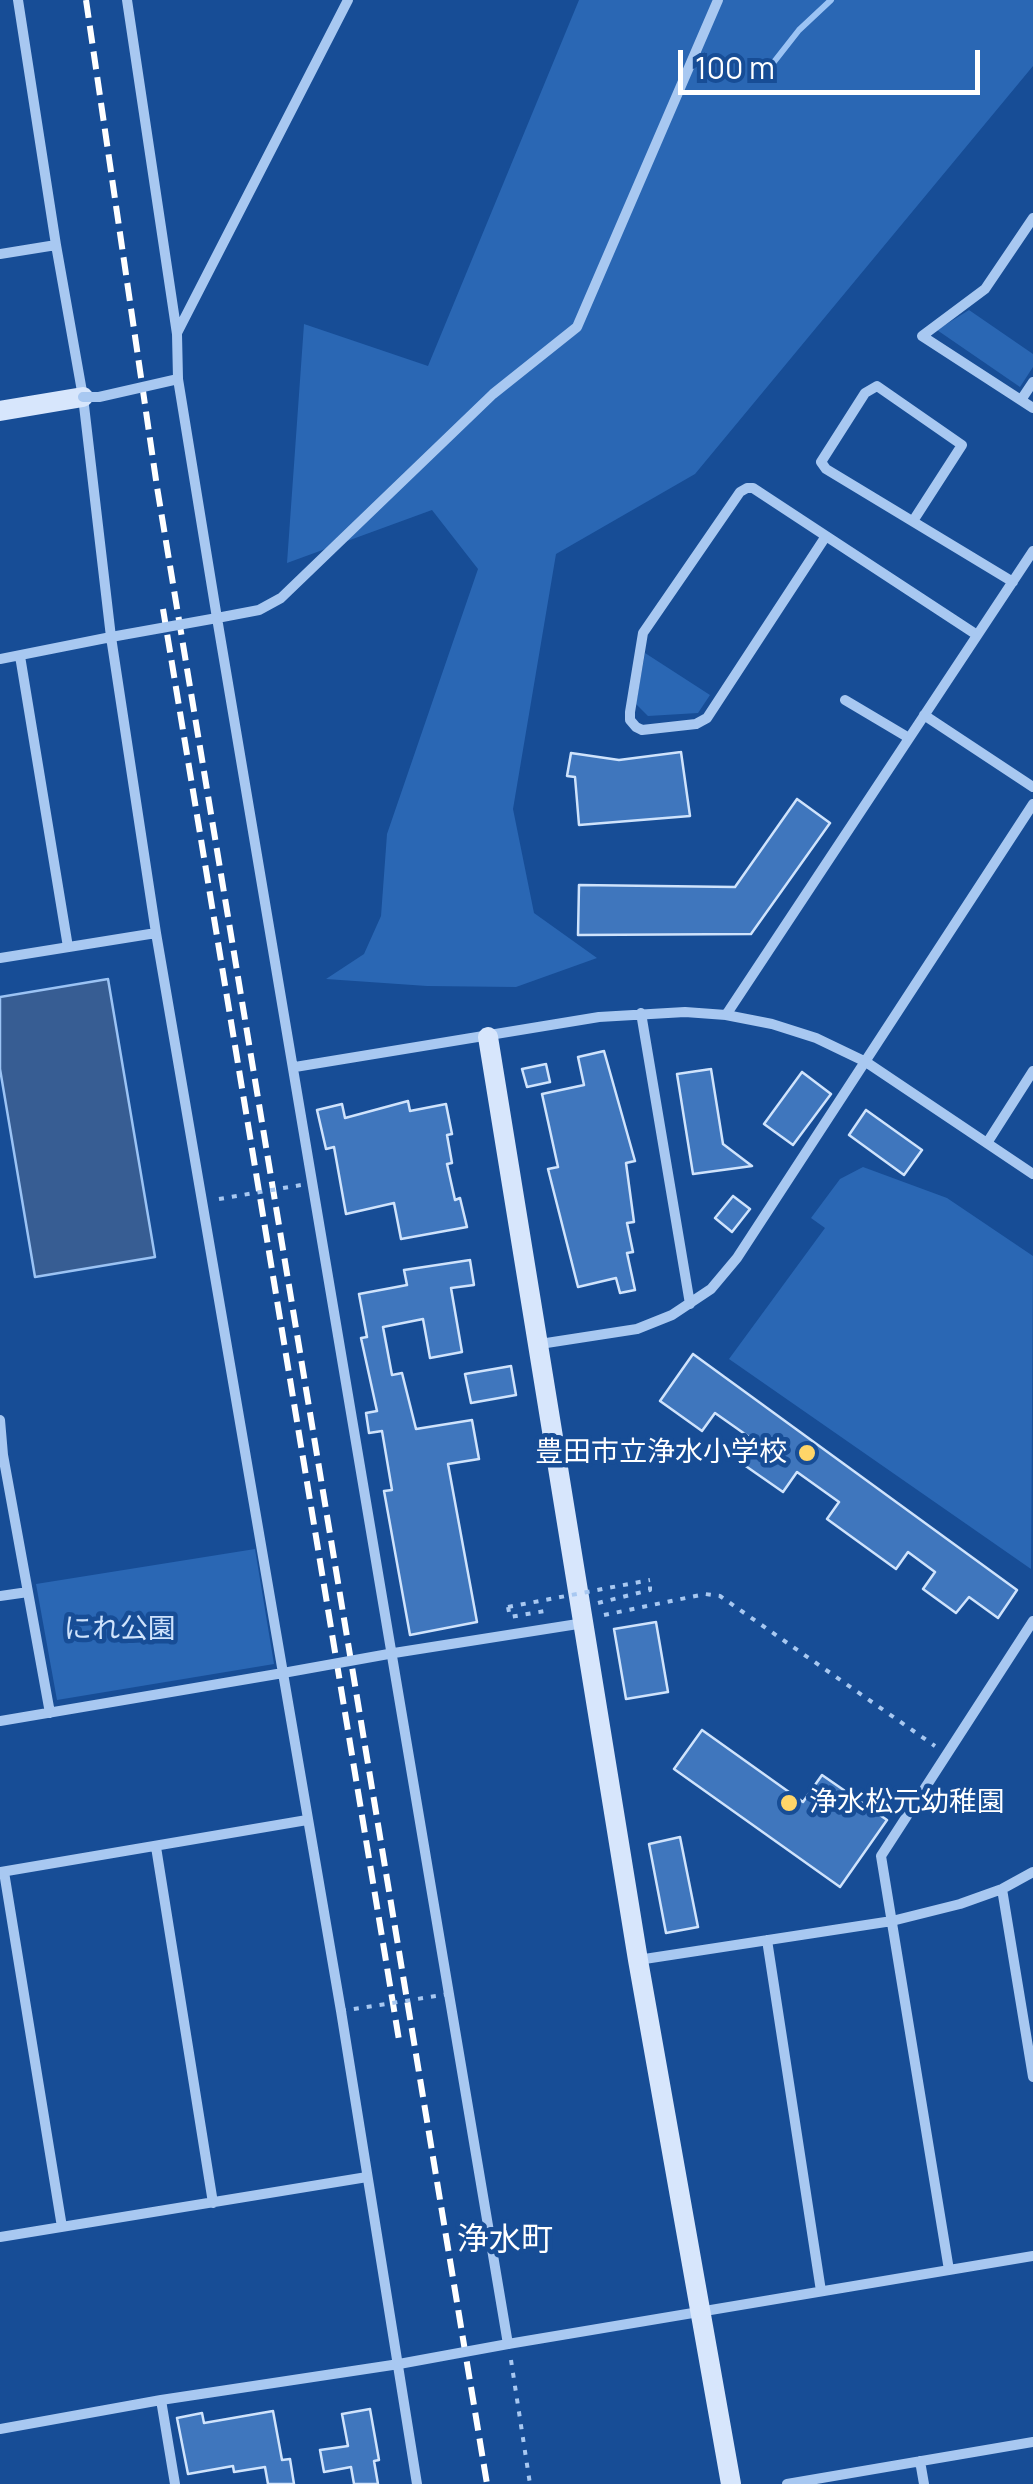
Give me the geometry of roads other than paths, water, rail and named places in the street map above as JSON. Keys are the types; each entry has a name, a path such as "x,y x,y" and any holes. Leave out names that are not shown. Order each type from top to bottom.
{"street":[{"path":"18,0 83,398 111,637 156,933 342,2010 417,2484"},
{"path":"127,0 177,334 178,379 508,2344"},
{"path":"177,334 348,0"},
{"path":"0,658 259,610 281,598 493,394 576,328 718,0"},
{"path":"1033,218 985,288 922,336 1033,408"},
{"path":"0,254 56,245"},
{"path":"0,410 99,397 178,379"},
{"path":"1021,400 1033,382"},
{"path":"913,521 962,445 877,386 865,393 821,462 826,469 1012,582"},
{"path":"826,536 707,718 696,724 642,730 636,727 630,712 643,633 740,492 753,488 977,635"},
{"path":"726,1015 1033,551"},
{"path":"20,656 68,947"},
{"path":"845,700 908,738"},
{"path":"924,715 1033,787"},
{"path":"540,1344 637,1329 712,1289 737,1258 1033,804"},
{"path":"0,958 156,933"},
{"path":"295,1067 598,1017 641,1013 726,1015 816,1038 866,1062 1033,1174"},
{"path":"641,1013 690,1304"},
{"path":"488,1037 592,1620 638,1960 732,2484"},
{"path":"987,1143 1033,1071"},
{"path":"0,1420 50,1712"},
{"path":"0,1596 28,1592"},
{"path":"0,1721 592,1620"},
{"path":"949,2270 881,1856 1033,1620"},
{"path":"62,2228 2,1872 307,1820"},
{"path":"156,1847 212,2203"},
{"path":"638,1960 892,1920 960,1904 1002,1889 1033,1872"},
{"path":"1002,1889 1032,2068"},
{"path":"767,1940 821,2292"},
{"path":"0,2237 367,2176"},
{"path":"0,2428 1033,2256"},
{"path":"161,2400 175,2484"},
{"path":"787,2484 1033,2442"},
{"path":"920,2461 924,2484"}],"waterway":[{"path":"770,67 799,30 831,0"}],"railway":[{"path":"86,0 157,487 487,2484"},
{"path":"163,609 399,2040"}],"place":[{"name":"豊田市立浄水小学校","path":"807,1453"},
{"name":"浄水松元幼稚園","path":"789,1803"}],"district":[{"name":"浄水町","path":"505,2241"}],"park label":[{"name":"にれ公園","path":"120,1630"}]}
